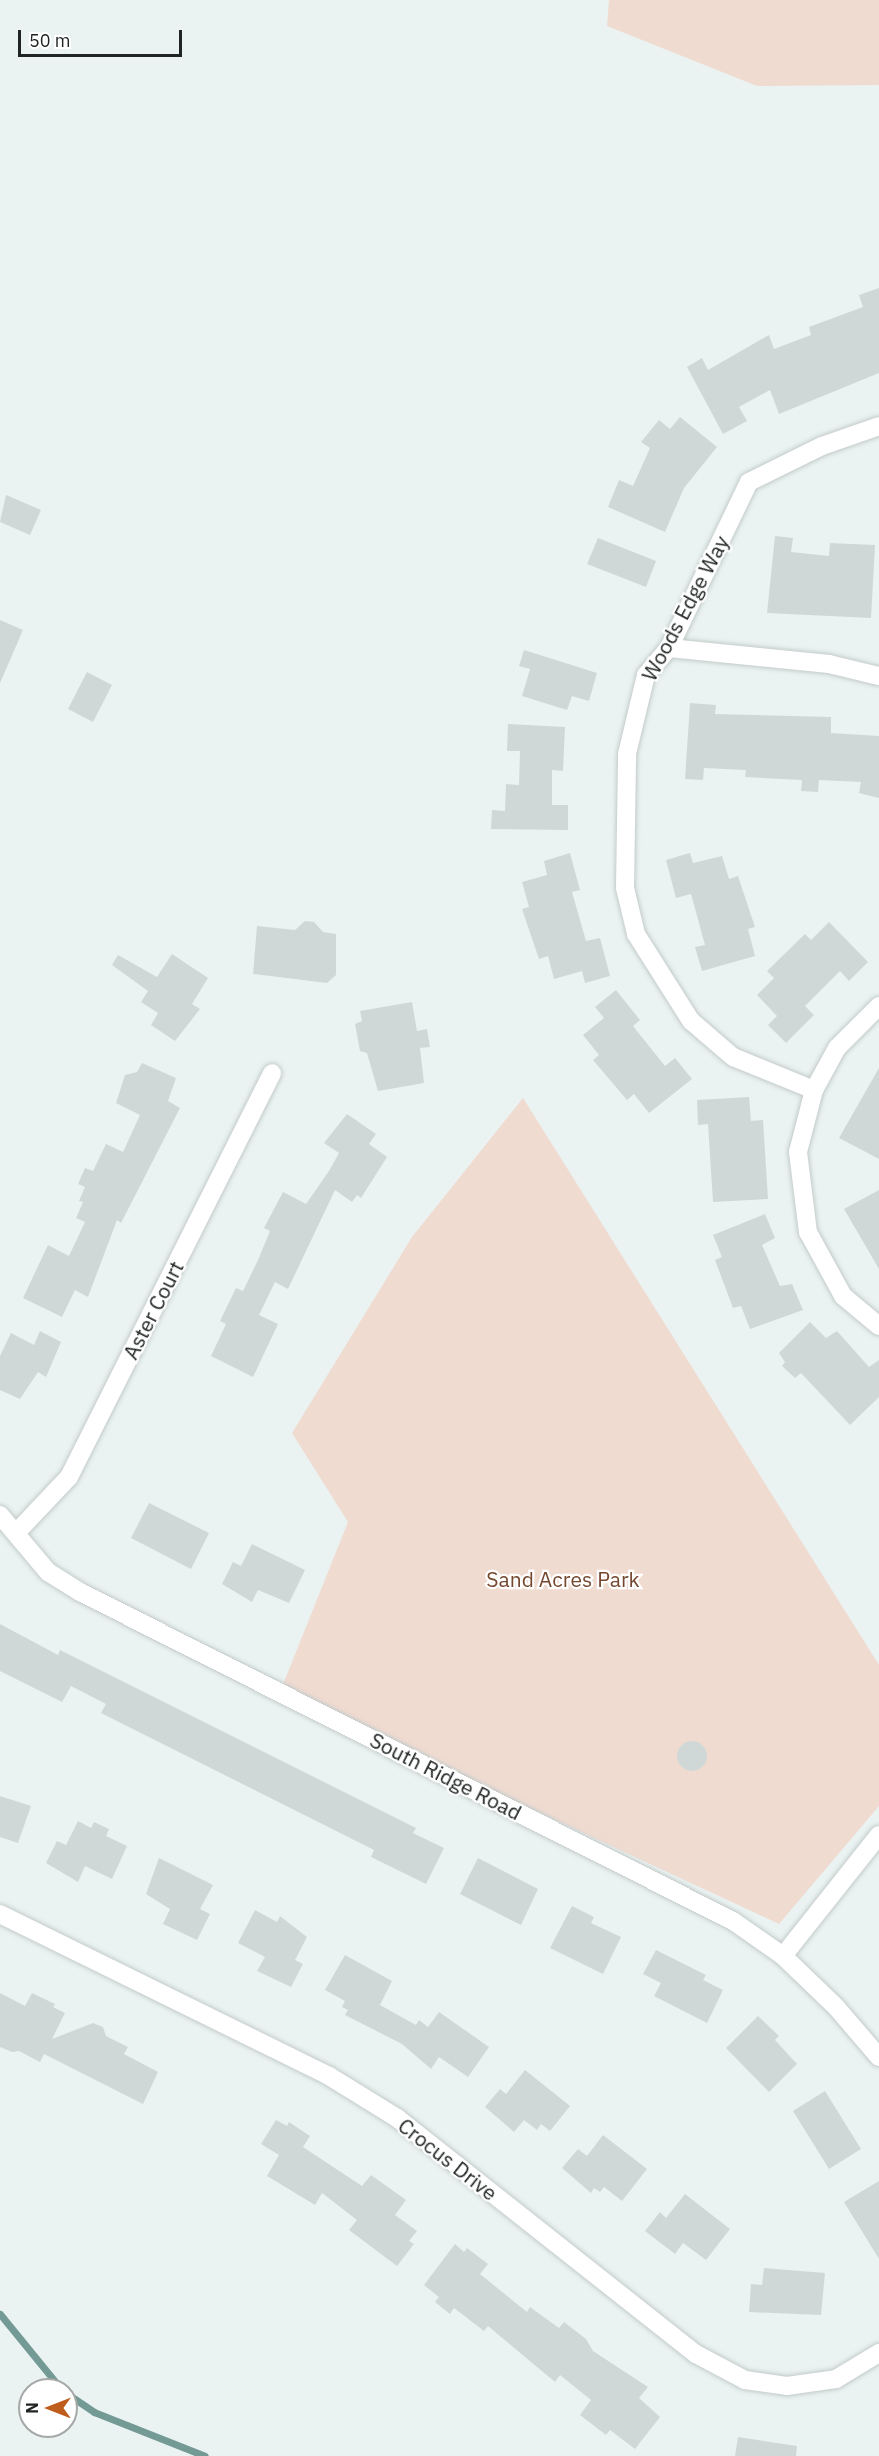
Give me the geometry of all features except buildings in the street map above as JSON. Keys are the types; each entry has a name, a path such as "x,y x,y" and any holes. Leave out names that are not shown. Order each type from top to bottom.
{"street":[{"name":"Woods Edge Way","path":"814,1090 733,1057 691,1021 636,934 625,888 627,754 646,675 669,648 749,482 822,446 879,426"},
{"path":"669,648 829,664 879,676"},
{"path":"879,1006 837,1048 814,1090 798,1152 808,1232 843,1296 879,1326"},
{"name":"Aster Court","path":"16,1533 69,1477 272,1073"},
{"name":"South Ridge Road","path":"0,1515 48,1572 80,1592 733,1921 783,1956 836,2007 879,2057"},
{"path":"783,1956 879,1835"},
{"name":"Crocus Drive","path":"0,1914 329,2076 397,2118 696,2354 745,2380 787,2386 836,2379 879,2353"}],"green space":[{"path":"609,0 879,0 879,85 757,86 607,26"},
{"name":"Sand Acres Park","path":"523,1098 879,1665 879,1806 779,1924 280,1692 348,1522 292,1433 412,1237"}],"waterway":[{"path":"0,2314 52,2378"},
{"path":"78,2401 94,2412 205,2456"}]}
